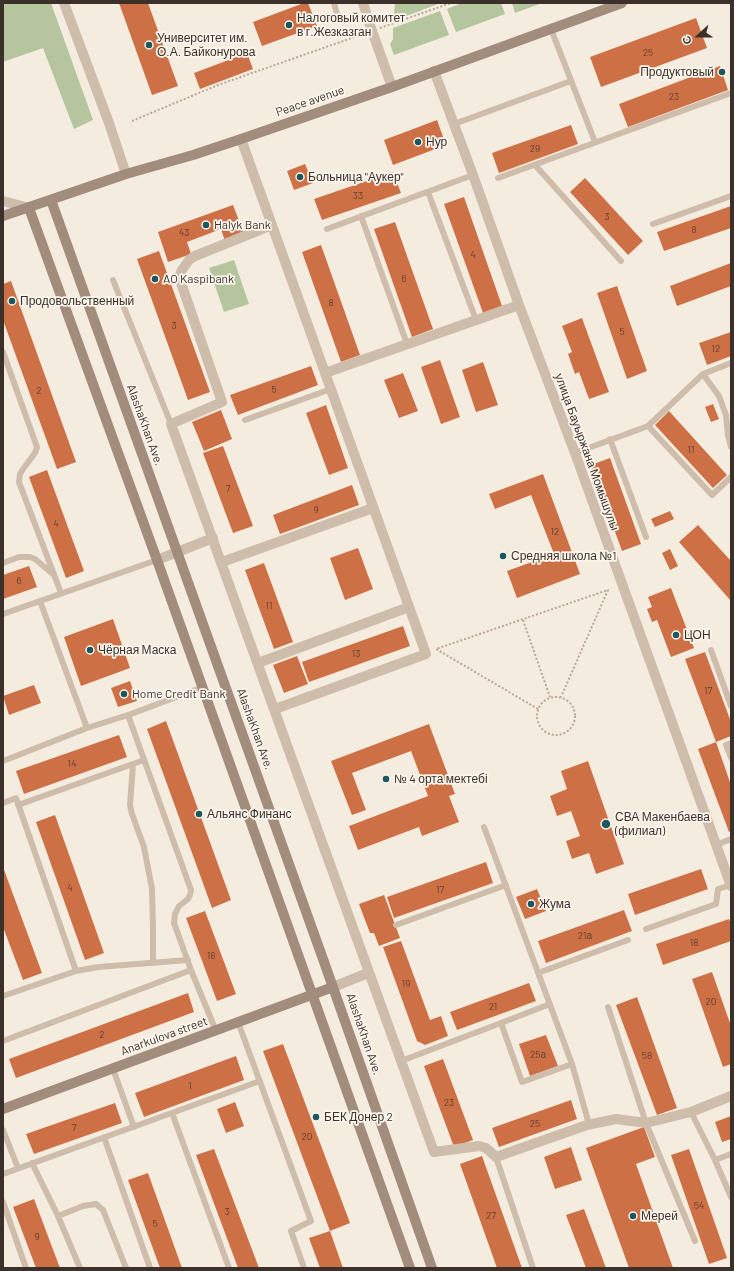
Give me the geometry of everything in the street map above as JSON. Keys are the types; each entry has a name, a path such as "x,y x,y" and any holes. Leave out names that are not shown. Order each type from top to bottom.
{"main road":[{"name":"Peace avenue","path":"3,216 126,174 241,139 392,87 622,3"},
{"name":"AlashaKhan Ave.","path":"51,200 432,1268"},
{"path":"29,208 313,994 410,1268"},
{"name":"Anarkulova street","path":"3,1109 333,987"}],"street":[{"path":"64,3 109,123 126,174"},
{"path":"363,3 392,87"},
{"name":"улица Бауыржана Момышулы","path":"434,71 519,305 575,453 731,886"},
{"path":"241,139 426,654 274,709"},
{"path":"3,201 29,208"},
{"path":"272,225 195,256 189,260 178,277 222,402 171,424 222,562 368,973 434,1152 479,1146 486,1148 496,1157 589,1124 616,1119 646,1123 691,1112 731,1096"},
{"path":"325,373 519,305"},
{"path":"222,562 373,508"},
{"path":"157,560 213,538"},
{"path":"258,663 409,607"},
{"path":"333,987 368,973"}],"lane":[{"path":"334,3 337,14"},
{"path":"551,29 595,142"},
{"path":"454,124 571,81"},
{"path":"498,178 731,93"},
{"path":"535,165 621,261"},
{"path":"326,229 473,175"},
{"path":"428,192 476,320"},
{"path":"653,224 731,196"},
{"path":"361,216 407,344"},
{"path":"113,280 171,424"},
{"path":"3,352 37,448 20,474 19,482 61,593"},
{"path":"575,453 648,426 703,374 731,363"},
{"path":"703,374 719,396 726,415 728,436 731,447"},
{"path":"245,420 330,389"},
{"path":"648,426 712,496 731,477"},
{"path":"610,440 646,538"},
{"path":"3,563 19,557 30,557 35,559 55,577"},
{"path":"3,614 157,560"},
{"path":"40,601 87,728"},
{"path":"711,650 731,706"},
{"path":"3,761 87,728 128,715 202,687"},
{"path":"128,715 191,890 188,899 179,906 174,914 174,923 216,1031"},
{"path":"731,743 726,745 731,758"},
{"path":"18,805 144,760"},
{"path":"133,764 130,805 144,847 152,889 152,963"},
{"path":"3,803 16,798 76,971"},
{"path":"484,828 572,1064 589,1124"},
{"path":"716,845 731,839"},
{"path":"396,925 506,885"},
{"path":"646,929 716,904 718,889 731,886"},
{"path":"538,973 628,940"},
{"path":"3,996 76,971 98,967 188,960"},
{"path":"3,1041 191,970"},
{"path":"401,1061 550,1004"},
{"path":"608,1007 646,1123 695,1241"},
{"path":"238,1022 311,1221 291,1231 304,1268"},
{"path":"501,1023 522,1082 572,1064"},
{"path":"114,1069 134,1126"},
{"path":"3,1174 260,1081"},
{"path":"691,1112 715,1160 731,1197"},
{"path":"172,1113 229,1268"},
{"path":"3,1130 18,1168"},
{"path":"104,1138 150,1268"},
{"path":"715,1160 731,1154"},
{"path":"496,1157 533,1268"},
{"path":"32,1163 58,1216 80,1268"},
{"path":"3,1202 26,1268"},
{"path":"58,1216 83,1206 96,1204 103,1210 126,1268"}],"path":[{"path":"132,121 218,85 372,31 443,4 451,3"},
{"path":"538,709 436,649 608,590 561,697"},
{"path":"523,620 550,697"},
{"path":"550,697 561,697 572,704 575,717 574,723 570,729 565,733 558,735 546,732 541,728 537,715 538,709 545,700 550,697"}],"green space":[{"path":"3,3 51,3 93,120 74,129 43,48 3,62"},
{"path":"395,3 438,3 438,4 393,21"},
{"path":"462,3 501,3 505,14 456,32 447,9"},
{"path":"512,3 542,3 515,13"},
{"path":"440,11 449,35 394,55 390,44 393,39 393,28"},
{"path":"234,260 249,304 224,312 209,268"}],"building":[{"name":"Университет им. О.А. Байконурова","path":"119,3 148,3 178,86 152,95"},
{"path":"304,3 308,3 317,26 262,46 253,22"},
{"path":"696,18 707,48 601,87 590,57"},
{"path":"247,53 253,69 200,89 194,73"},
{"path":"720,66 728,90 628,127 619,104"},
{"path":"437,120 446,145 393,165 384,140"},
{"path":"571,125 578,144 499,173 492,153"},
{"name":"Больница \"Аукер\"","path":"305,164 313,183 294,190 287,171"},
{"path":"393,172 401,193 322,220 314,199"},
{"path":"585,178 643,241 628,255 570,192"},
{"path":"464,197 502,306 483,313 444,204"},
{"path":"233,205 244,234 225,241 221,229 187,242 191,254 168,262 158,232"},
{"path":"731,206 731,228 664,251 657,232"},
{"path":"395,222 433,329 412,337 374,229"},
{"path":"321,245 360,355 341,362 302,252"},
{"path":"159,251 210,392 188,400 137,259"},
{"path":"731,263 731,286 677,306 670,286"},
{"path":"11,281 76,462 57,469 3,320 3,284"},
{"path":"617,286 647,371 627,379 597,293"},
{"path":"582,318 609,392 589,399 579,372 575,374 568,354 572,352 562,326"},
{"path":"731,332 731,356 707,365 699,343"},
{"path":"440,360 460,417 441,424 421,367"},
{"path":"483,362 498,405 476,412 462,370"},
{"path":"311,366 318,385 238,415 230,395"},
{"path":"403,373 418,411 399,418 384,380"},
{"path":"713,404 719,419 711,422 705,407"},
{"path":"326,405 348,468 329,475 306,413"},
{"path":"221,410 232,439 204,451 192,422"},
{"path":"669,411 727,475 713,488 655,425"},
{"path":"223,446 253,526 233,533 203,453"},
{"path":"610,458 641,544 622,551 591,465"},
{"path":"47,470 84,571 66,578 29,477"},
{"path":"543,474 580,574 517,598 507,571 554,554 531,495 495,509 489,494"},
{"path":"352,485 359,505 280,534 273,515"},
{"path":"670,511 674,519 655,527 651,519"},
{"path":"698,525 731,561 731,601 679,542"},
{"path":"358,548 373,589 345,600 330,558"},
{"path":"670,549 678,566 670,570 662,553"},
{"path":"264,563 293,642 274,649 245,570"},
{"path":"29,566 37,587 3,599 3,575"},
{"name":"ЦОН","path":"671,588 694,648 671,657 657,620 652,622 647,609 652,607 648,597"},
{"path":"113,619 130,668 81,686 64,637"},
{"path":"403,626 410,646 309,682 302,662"},
{"path":"705,652 731,722 731,736 716,742 685,659"},
{"path":"297,656 308,684 284,693 273,665"},
{"name":"Home Credit Bank","path":"130,681 137,701 118,707 111,688"},
{"path":"34,685 41,703 9,715 3,696"},
{"path":"166,721 231,900 212,908 147,729"},
{"path":"429,724 455,794 449,796 459,822 422,836 419,827 358,850 349,826 428,796 411,751 352,773 366,810 352,815 331,761"},
{"path":"119,735 127,757 24,794 16,771"},
{"path":"716,742 731,785 731,831 729,832 698,749"},
{"path":"588,761 624,864 596,874 589,853 572,859 566,841 580,836 571,811 557,816 550,796 567,789 561,771"},
{"path":"55,815 104,953 85,960 36,822"},
{"path":"486,862 493,883 394,918 387,897"},
{"path":"3,867 42,973 23,980 3,927"},
{"path":"701,869 708,889 635,915 628,894"},
{"name":"Жума","path":"537,889 546,911 525,919 516,897"},
{"path":"384,895 400,938 379,946 374,933 370,933 359,904"},
{"path":"624,910 632,931 546,963 538,941"},
{"path":"205,911 236,994 217,1001 186,918"},
{"path":"729,919 731,924 731,941 663,965 656,944"},
{"path":"401,941 430,1020 441,1016 448,1036 425,1045 417,1041 383,947"},
{"path":"712,972 731,1026 731,1064 723,1067 692,979"},
{"path":"529,983 536,1001 457,1030 450,1012"},
{"path":"188,993 194,1012 16,1078 9,1059"},
{"path":"637,997 677,1108 657,1115 616,1005"},
{"path":"546,1035 558,1066 530,1076 519,1044"},
{"path":"283,1044 350,1223 330,1231 263,1051"},
{"path":"236,1056 244,1080 144,1117 135,1093"},
{"path":"443,1059 473,1140 454,1147 424,1066"},
{"path":"571,1100 577,1119 499,1147 492,1128"},
{"path":"235,1102 244,1126 226,1133 217,1109"},
{"path":"115,1103 122,1123 34,1154 26,1134"},
{"path":"731,1116 731,1139 722,1142 715,1122"},
{"name":"Мерей","path":"644,1127 655,1157 636,1164 673,1268 629,1268 586,1148"},
{"path":"571,1147 582,1180 555,1189 544,1157"},
{"path":"214,1149 259,1268 238,1268 196,1155"},
{"path":"689,1149 727,1258 709,1264 671,1155"},
{"path":"482,1156 522,1268 497,1268 460,1164"},
{"path":"148,1173 182,1268 160,1268 128,1180"},
{"path":"34,1199 60,1268 36,1268 13,1207"},
{"path":"584,1209 606,1268 586,1268 566,1215"},
{"path":"330,1231 343,1268 320,1268 309,1238"}],"place":[{"name":"Налоговый комитет в г.Жезказган","path":"289,25"},
{"name":"Университет им. О.А. Байконурова","path":"149,45"},
{"name":"Продуктовый","path":"722,72"},
{"name":"Нур","path":"418,142"},
{"name":"Больница \"Аукер\"","path":"300,177"},
{"name":"Halyk Bank","path":"206,225"},
{"name":"AO Kaspibank","path":"155,279"},
{"name":"Продовольственный","path":"12,301"},
{"name":"Средняя школа №1","path":"503,556"},
{"name":"ЦОН","path":"676,635"},
{"name":"Чёрная Маска","path":"90,650"},
{"name":"Home Credit Bank","path":"124,694"},
{"name":"№ 4 орта мектебі","path":"386,779"},
{"name":"Альянс Финанс","path":"199,814"},
{"name":"СВА Макенбаева (филиал)","path":"606,824"},
{"name":"Жума","path":"531,904"},
{"name":"БЕК Донер 2","path":"316,1117"},
{"name":"Мерей","path":"633,1216"}]}
